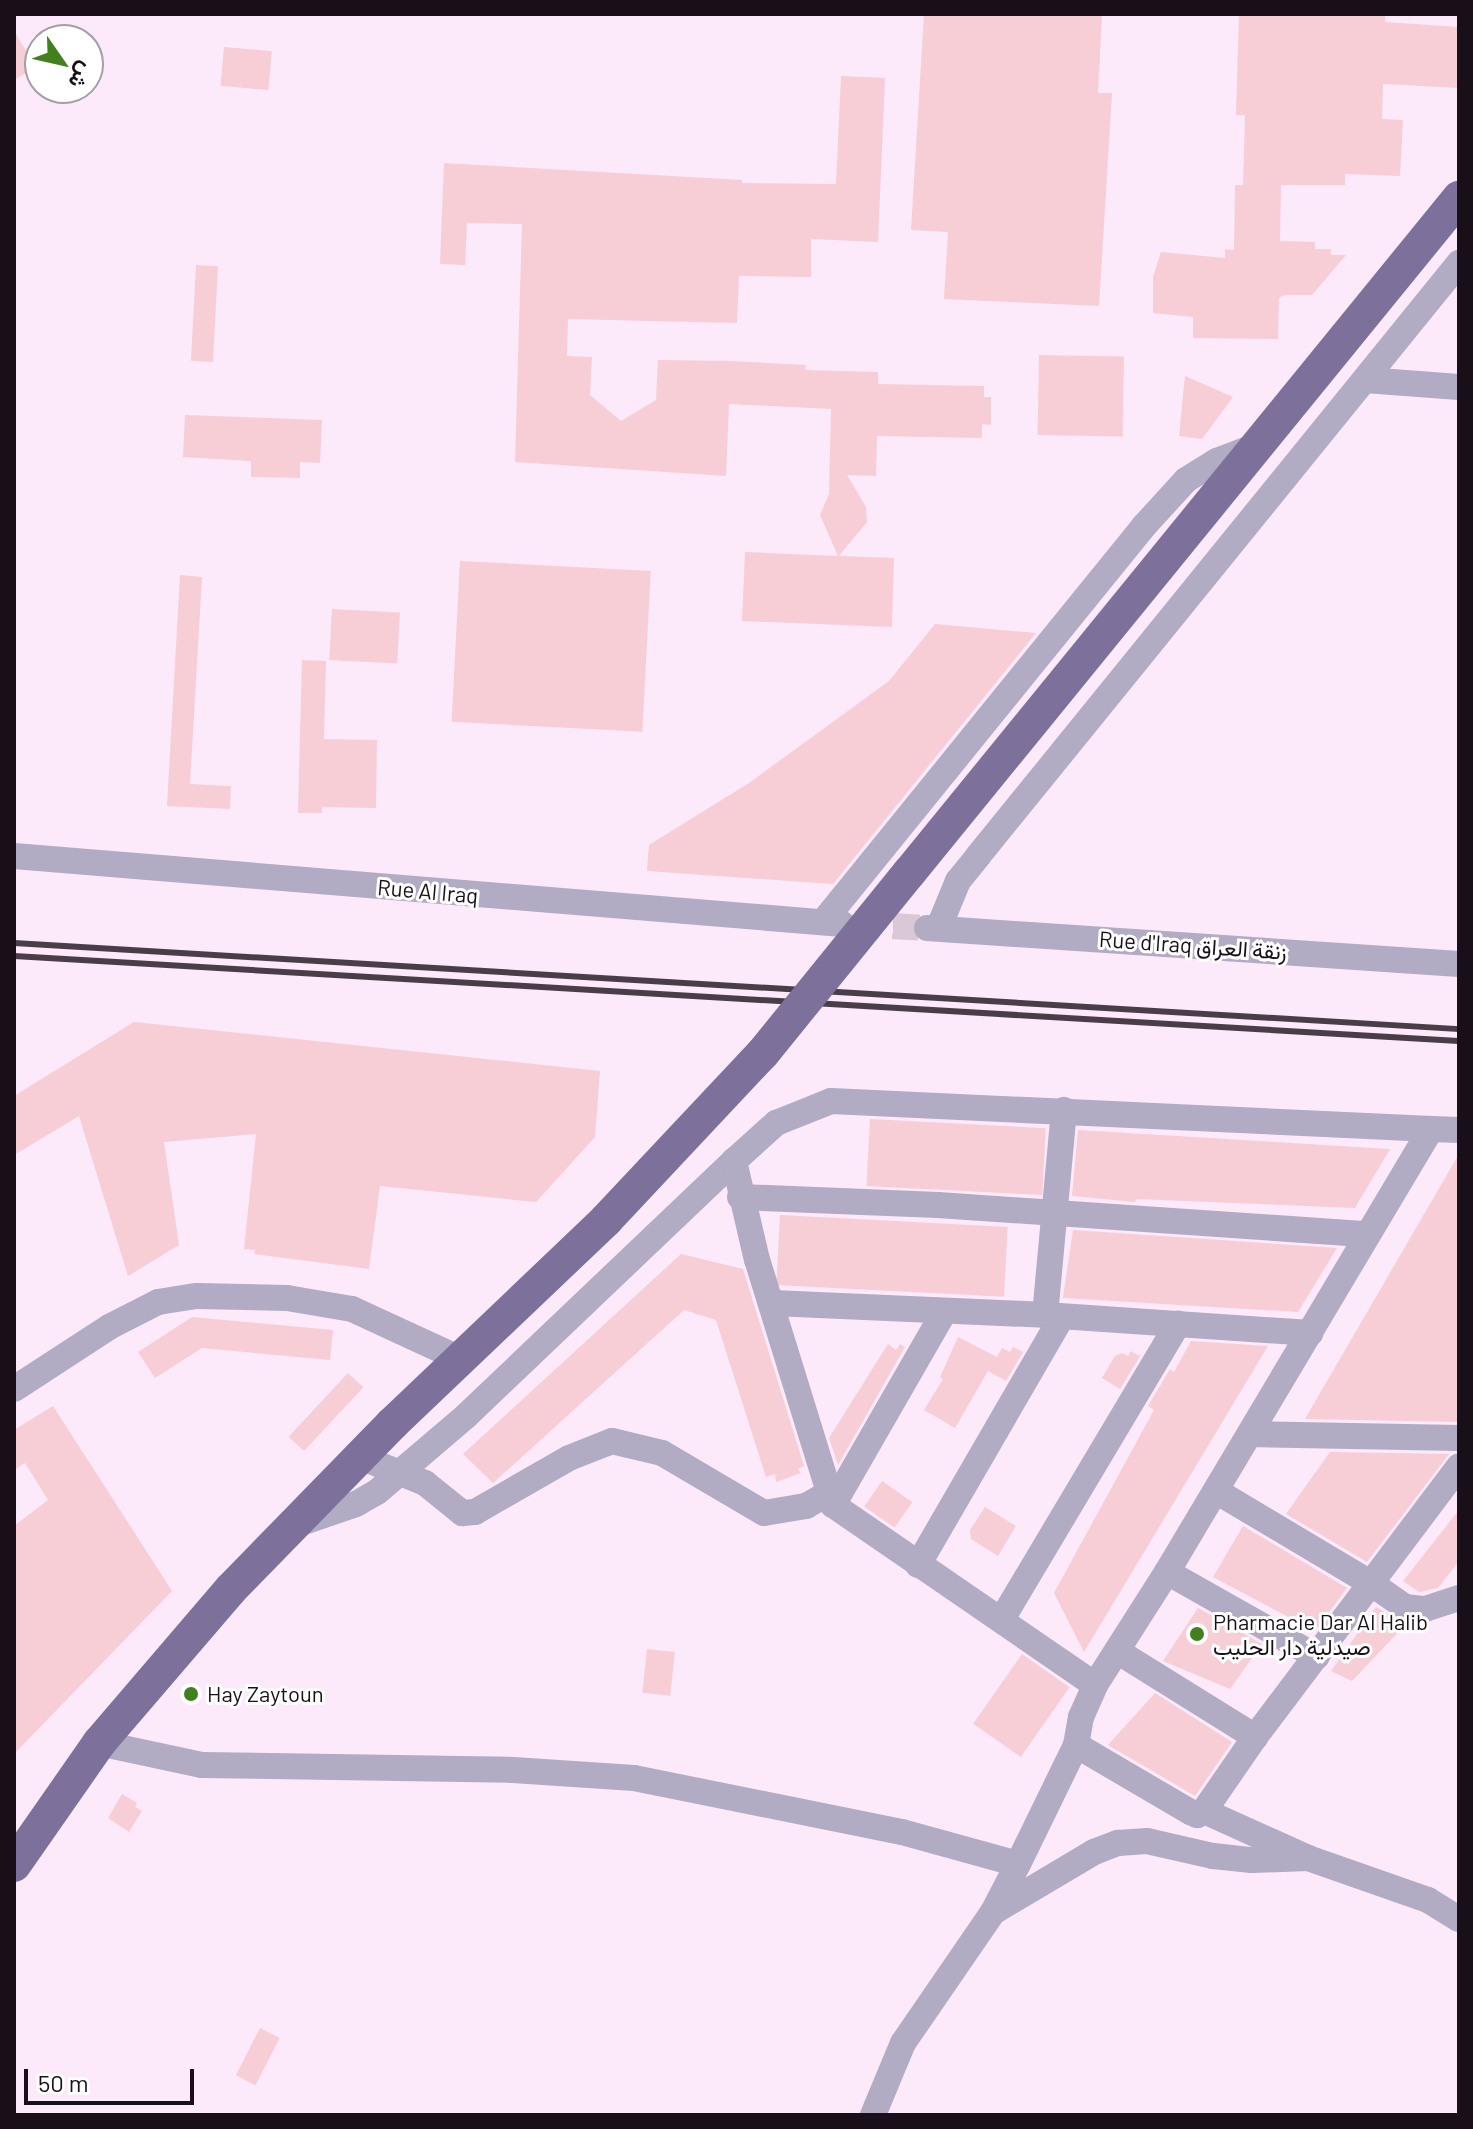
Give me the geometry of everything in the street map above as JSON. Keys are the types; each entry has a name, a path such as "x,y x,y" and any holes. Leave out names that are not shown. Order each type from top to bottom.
{"main road":[{"path":"14,1865 99,1743 231,1589 360,1457 606,1220 763,1053 1459,198"}],"street":[{"path":"1365,380 1459,263"},
{"path":"1365,380 1459,387"},
{"name":"Rue d'Iraq زنقة العراق","path":"1365,380 958,881 933,928 1459,964"},
{"name":"Rue Al Iraq","path":"14,856 833,923 1144,526 1186,480 1217,461 1254,447"},
{"path":"294,1525 356,1504 377,1492 466,1416 776,1123 831,1101 1459,1130"},
{"path":"918,1565 1054,1316 1055,1212 1064,1110"},
{"path":"873,2115 903,2043 993,1912 1018,1864 1076,1745 1081,1717 1095,1685 1216,1491 1431,1129"},
{"path":"734,1161 740,1197 830,1500 918,1565 1002,1619 1095,1685"},
{"path":"740,1197 1055,1212 1366,1234"},
{"path":"14,1389 109,1327 158,1302 197,1296 287,1298 352,1309 460,1359"},
{"path":"773,1303 1054,1316 1310,1333"},
{"path":"360,1457 400,1472 443,1495 458,1510 468,1513 491,1504 569,1458 612,1441 662,1453 764,1513 806,1506 830,1500 944,1312"},
{"path":"1002,1619 1178,1324"},
{"path":"1250,1434 1459,1438"},
{"path":"1076,1745 1190,1812 1197,1815 1204,1811 1255,1737 1459,1466"},
{"path":"1216,1491 1372,1584 1394,1602 1416,1610 1459,1598"},
{"path":"1167,1572 1317,1657"},
{"path":"1117,1651 1255,1737"},
{"path":"99,1743 202,1765 513,1770 634,1778 902,1832 1018,1864"},
{"path":"1204,1811 1308,1858 1428,1900 1459,1919"},
{"path":"993,1912 1094,1852 1118,1843 1147,1841 1213,1856 1252,1860 1308,1858"}],"building":[{"path":"924,14 1102,14 1098,93 1112,93 1099,306 944,299 948,232 911,230"},
{"path":"1239,14 1385,14 1385,22 1459,27 1459,88 1383,84 1382,119 1403,120 1400,176 1345,174 1345,185 1281,185 1280,241 1315,242 1315,249 1331,249 1331,255 1346,255 1312,295 1284,295 1279,298 1278,339 1193,338 1193,317 1153,313 1153,277 1161,252 1225,258 1225,249 1234,250 1235,185 1243,185 1245,115 1236,115"},
{"path":"14,31 24,47 24,74 14,80"},
{"path":"224,47 272,51 268,90 221,86"},
{"path":"841,76 885,78 878,242 811,239 811,277 739,276 737,323 568,319 567,356 592,357 590,395 621,421 656,400 658,360 806,365 805,370 878,372 878,384 984,386 984,397 991,397 991,425 982,424 982,438 877,436 876,476 847,475 866,507 867,522 839,556 894,558 892,627 742,621 745,552 838,556 820,515 829,494 831,409 729,404 726,476 515,462 522,224 467,223 465,265 440,264 444,163 742,180 742,183 836,184"},
{"path":"196,265 218,266 213,362 191,361"},
{"path":"1039,355 1124,356 1123,436 1038,435"},
{"path":"1185,376 1233,397 1202,439 1179,436"},
{"path":"185,415 322,420 320,463 300,462 300,478 251,477 251,461 183,457"},
{"path":"460,561 651,571 642,732 452,722"},
{"path":"180,575 202,577 190,784 231,786 230,809 167,806"},
{"path":"332,609 400,613 397,663 329,660"},
{"path":"935,624 1036,633 833,884 647,871 649,845 749,783 889,681"},
{"path":"302,660 326,661 324,739 377,740 376,808 322,807 322,813 298,813"},
{"path":"134,1022 600,1071 595,1137 536,1202 380,1186 369,1269 254,1254 255,1250 244,1249 256,1134 164,1142 179,1245 128,1276 79,1116 14,1155 14,1096"},
{"path":"870,1119 1046,1128 1042,1195 866,1186"},
{"path":"1078,1130 1390,1149 1355,1208 1136,1199 1135,1202 1072,1196"},
{"path":"1459,1154 1459,1422 1305,1419"},
{"path":"780,1215 1008,1227 1004,1297 776,1285"},
{"path":"1073,1230 1337,1248 1298,1312 1063,1298"},
{"path":"681,1254 743,1269 804,1466 798,1469 801,1473 776,1482 775,1474 766,1477 716,1320 684,1310 493,1483 463,1454"},
{"path":"192,1317 333,1330 330,1360 202,1348 155,1378 138,1352"},
{"path":"958,1337 997,1357 1002,1348 1010,1352 1013,1347 1023,1352 1006,1381 988,1371 955,1428 924,1410 943,1379 940,1377"},
{"path":"1191,1341 1268,1346 1084,1652 1054,1593 1154,1410 1148,1406 1170,1369 1174,1372"},
{"path":"888,1344 896,1350 900,1344 905,1347 838,1465 829,1438"},
{"path":"1131,1351 1139,1356 1142,1353 1120,1389 1102,1378 1115,1356 1122,1353 1128,1356"},
{"path":"348,1373 363,1387 304,1451 289,1437"},
{"path":"53,1406 172,1591 14,1754 14,1526 48,1500 25,1463 14,1470 14,1430"},
{"path":"1330,1452 1449,1454 1367,1562 1286,1514"},
{"path":"882,1481 912,1502 895,1528 864,1506"},
{"path":"985,1507 1016,1526 998,1556 971,1539 970,1530"},
{"path":"1459,1510 1459,1561 1438,1588 1419,1592 1403,1581"},
{"path":"1243,1526 1347,1588 1315,1631 1213,1577"},
{"path":"1376,1607 1406,1624 1352,1681 1331,1671"},
{"path":"1198,1608 1262,1644 1230,1689 1163,1661"},
{"path":"647,1649 675,1652 670,1696 642,1693"},
{"path":"1022,1654 1070,1687 1021,1757 973,1724"},
{"path":"1155,1693 1232,1742 1195,1796 1108,1745"},
{"path":"122,1794 137,1803 135,1807 142,1811 129,1832 108,1818"},
{"path":"260,2028 280,2038 256,2085 236,2075"}],"tunnel":[{"path":"854,924 927,928"}],"railway":[{"path":"14,943 1459,1029"},
{"path":"14,956 1459,1041"}],"place":[{"name":"Pharmacie Dar Al Halib صيدلية دار الحليب","path":"1197,1634"},
{"name":"Hay Zaytoun","path":"191,1694"}]}
